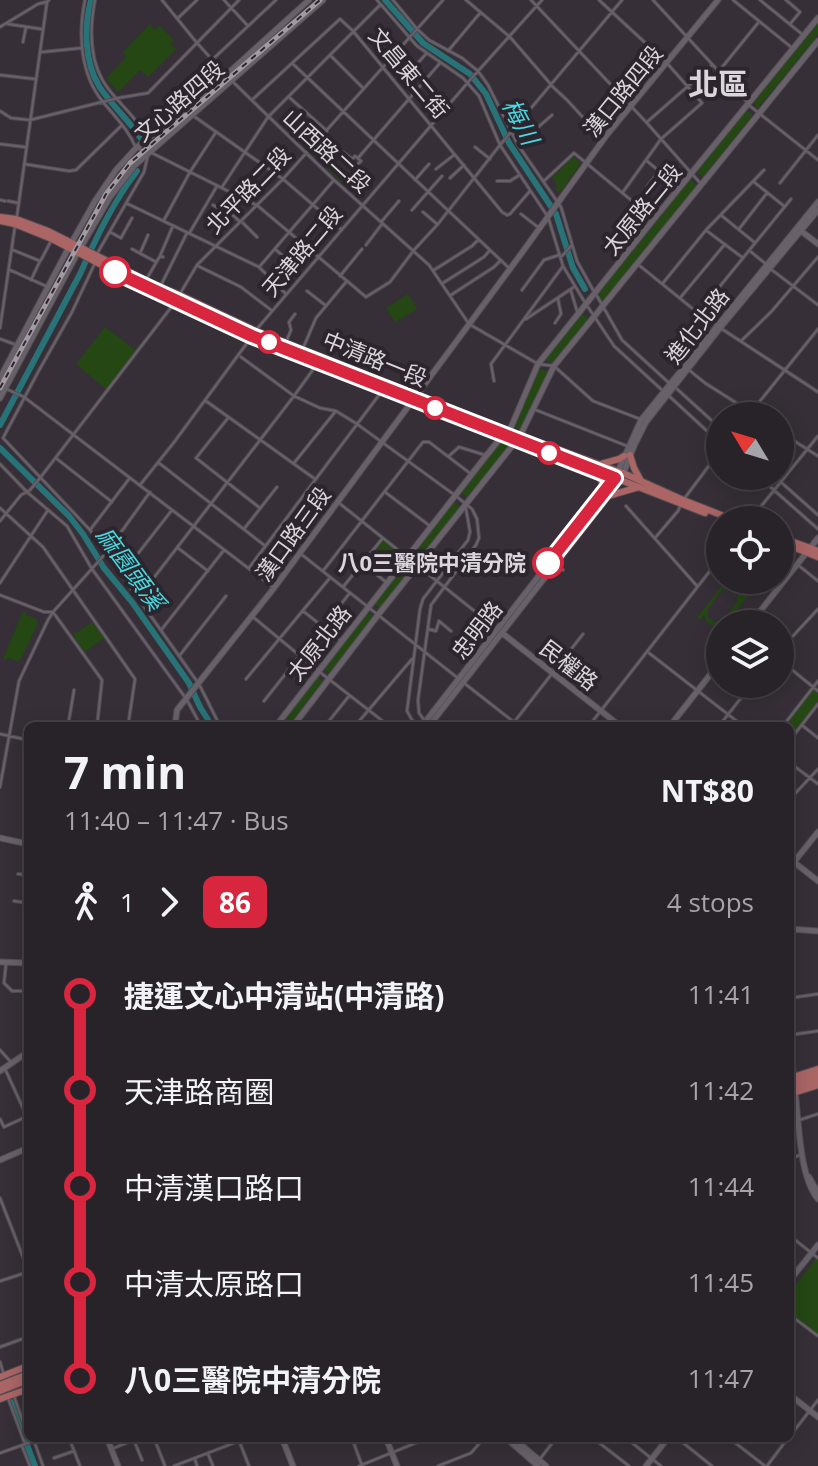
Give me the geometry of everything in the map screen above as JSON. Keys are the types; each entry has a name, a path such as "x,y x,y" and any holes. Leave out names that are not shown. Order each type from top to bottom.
{"main road":[{"path":"0,219 16,222 89,254"},
{"path":"16,222 70,245"},
{"name":"中清路一段","path":"89,254 178,298"},
{"name":"中清路一段","path":"89,254 254,333 506,434 619,475 706,513"},
{"name":"中清路一段","path":"254,333 303,349 319,360"},
{"path":"599,497 603,490 599,468 627,455 640,484 608,496"},
{"name":"中清路一段","path":"682,502 706,510"},
{"path":"794,545 818,551"},
{"path":"808,550 818,557"},
{"path":"794,1084 818,1077"},
{"path":"794,1084 818,1077"},
{"path":"2,1376 24,1368"},
{"path":"0,1388 24,1379"}],"street":[{"path":"85,0 81,20 82,48 91,85 130,133 136,148 149,151 258,206 366,297 390,282 622,0"},
{"path":"95,0 91,37 96,65 103,82 148,139 149,151 144,172 109,232 89,254 72,312 3,438 90,530 199,685 218,722"},
{"name":"山西路二段","path":"162,0 197,43 268,117 362,206 414,250 442,283 469,324"},
{"path":"178,18 197,0"},
{"path":"224,0 248,26"},
{"path":"1,113 11,118 30,120 148,93 239,0"},
{"path":"212,59 276,0"},
{"name":"文心路四段","path":"0,398 89,254 114,192 130,171 309,0"},
{"name":"文心路四段","path":"0,378 70,245 116,170 136,148 323,0"},
{"path":"377,0 414,34 462,58 478,71 492,91 510,135 561,207 577,261 622,340 706,415"},
{"path":"393,0 426,54 469,81 479,96 520,175 548,214 563,266 614,346 706,430"},
{"name":"北平路二段","path":"0,521 56,458 178,298 197,265 258,206 443,0"},
{"path":"466,0 510,37 603,140"},
{"path":"531,0 701,185"},
{"name":"天津路二段","path":"140,485 286,294 542,0"},
{"path":"599,0 666,62 702,103 661,139 623,192"},
{"path":"653,0 748,104 818,160"},
{"name":"漢口路四段","path":"548,214 630,106 718,0"},
{"path":"733,0 793,49"},
{"path":"760,0 804,36"},
{"path":"786,0 800,12 790,24"},
{"path":"0,27 48,1 0,328"},
{"path":"222,188 268,117 380,4"},
{"path":"448,51 480,12"},
{"name":"太原路二段","path":"506,434 538,364 818,18"},
{"name":"文昌東二街","path":"252,100 340,19 507,215 530,191"},
{"path":"719,72 759,22"},
{"path":"7,24 43,29"},
{"path":"23,42 26,27"},
{"name":"太原路二段","path":"296,722 519,438 554,366 818,41"},
{"path":"40,52 82,48"},
{"path":"414,67 426,54"},
{"path":"330,55 364,89"},
{"path":"292,63 510,269"},
{"path":"358,158 440,63"},
{"path":"646,122 712,65"},
{"path":"0,75 36,80"},
{"path":"289,97 327,131"},
{"path":"191,114 283,179 341,229"},
{"path":"518,145 552,115"},
{"path":"24,164 76,170 123,124"},
{"path":"164,221 216,132"},
{"path":"780,183 818,135"},
{"path":"0,144 27,147"},
{"path":"475,147 491,159"},
{"path":"343,152 352,159 350,161 356,166 355,170 361,175"},
{"path":"543,182 574,153 654,219"},
{"path":"436,169 455,154"},
{"path":"352,159 355,156 358,158"},
{"path":"356,166 361,161 358,158"},
{"path":"646,160 659,171 647,187"},
{"path":"415,180 429,164"},
{"path":"450,178 464,165"},
{"path":"662,283 706,230 764,170"},
{"path":"457,172 461,177"},
{"path":"497,181 510,181 520,175"},
{"path":"412,210 442,176"},
{"path":"259,267 334,180"},
{"path":"753,181 784,207"},
{"path":"160,288 217,185"},
{"path":"739,229 767,193"},
{"path":"698,313 791,199"},
{"path":"0,200 19,204"},
{"path":"366,245 399,201"},
{"path":"125,202 259,267 286,294"},
{"name":"進化北路","path":"619,475 627,455 666,393 818,202"},
{"path":"213,205 234,216 257,237"},
{"name":"進化北路","path":"799,229 818,210"},
{"path":"423,212 438,224"},
{"path":"521,214 539,228"},
{"path":"416,397 548,214"},
{"path":"721,214 755,243"},
{"path":"109,232 121,238 132,218"},
{"path":"146,281 162,256 173,225"},
{"path":"799,229 818,244"},
{"path":"706,230 743,258"},
{"path":"140,252 148,235"},
{"path":"31,280 52,239"},
{"path":"433,271 479,239"},
{"path":"680,298 725,244"},
{"path":"522,290 544,260 561,256 571,246"},
{"path":"12,249 40,261"},
{"path":"132,249 156,262"},
{"path":"275,249 288,260"},
{"path":"340,276 362,249"},
{"path":"442,283 490,250"},
{"path":"749,251 818,305"},
{"path":"280,270 294,254"},
{"path":"740,342 771,312 818,257"},
{"path":"450,296 501,260"},
{"path":"637,264 698,313 818,392"},
{"path":"197,265 241,287 273,311"},
{"path":"494,381 491,364 563,266"},
{"path":"9,270 49,288"},
{"path":"303,349 316,318 347,281"},
{"path":"523,321 575,287"},
{"path":"571,289 578,314"},
{"path":"307,291 325,305"},
{"path":"555,323 561,314 557,298"},
{"path":"286,343 291,330 289,322 295,314"},
{"path":"469,324 538,364 554,366 593,401 641,420"},
{"name":"進化北路","path":"672,385 688,369 718,326"},
{"path":"759,402 818,329"},
{"path":"0,339 18,346"},
{"path":"239,355 294,396 320,408 336,411 357,424 472,509 477,519 479,538 472,553 431,605 417,708 424,722"},
{"path":"138,598 319,360"},
{"path":"688,369 735,402"},
{"path":"249,569 385,386"},
{"path":"5,387 20,394 74,434 274,588"},
{"name":"進化北路","path":"627,455 628,446 641,420 666,393"},
{"name":"漢口路三段","path":"176,722 177,710 300,554 416,397"},
{"path":"205,401 316,479"},
{"path":"533,409 628,446"},
{"path":"294,464 336,411"},
{"path":"229,417 196,458 260,508"},
{"name":"太原北路","path":"279,722 506,434"},
{"path":"794,466 818,436"},
{"path":"794,440 818,456"},
{"path":"322,572 425,441 472,475"},
{"path":"449,457 459,447 486,456"},
{"path":"56,458 112,502"},
{"path":"158,462 266,546"},
{"path":"1,467 67,526 92,569 190,696 200,722"},
{"path":"655,538 706,470"},
{"name":"忠明路","path":"553,561 608,496 619,475"},
{"name":"忠明路","path":"428,722 619,475"},
{"path":"90,530 130,478"},
{"path":"244,529 277,487"},
{"path":"790,490 818,515"},
{"path":"762,506 774,491 818,529"},
{"path":"0,787 19,681 53,612 106,553 150,492"},
{"path":"385,492 431,527"},
{"path":"337,501 500,631"},
{"path":"418,722 412,720 407,711 423,599 468,540 470,532 466,504"},
{"path":"626,506 698,586"},
{"path":"0,508 31,535 52,559 135,679 129,722"},
{"path":"0,583 49,509"},
{"path":"121,575 172,509"},
{"path":"343,587 382,538"},
{"path":"761,610 818,538"},
{"path":"178,547 208,571"},
{"path":"161,630 224,550"},
{"path":"300,554 514,722 583,634"},
{"path":"553,561 563,570"},
{"path":"362,563 387,583"},
{"path":"797,564 818,581"},
{"path":"592,722 706,576"},
{"path":"246,679 330,578"},
{"path":"264,701 350,593"},
{"path":"0,595 44,612 53,612"},
{"path":"179,656 226,596"},
{"path":"794,635 818,609"},
{"path":"303,611 342,642"},
{"path":"53,612 102,680 97,722"},
{"path":"252,616 384,722"},
{"path":"427,629 436,631 439,621 451,631"},
{"name":"民權路","path":"500,631 615,722"},
{"path":"647,651 738,722"},
{"path":"358,722 413,658"},
{"path":"794,671 818,691"},
{"path":"673,722 706,680"},
{"path":"786,722 818,681"},
{"path":"69,722 74,690"},
{"path":"328,722 350,695"},
{"path":"722,722 741,698"},
{"path":"794,735 818,704"},
{"path":"802,725 818,738"},
{"path":"0,734 24,739"},
{"path":"794,766 818,784"},
{"path":"794,795 818,769"},
{"path":"794,860 818,832"},
{"path":"0,838 24,843"},
{"path":"794,865 818,881"},
{"path":"18,874 24,875"},
{"path":"14,901 24,902"},
{"path":"794,929 818,931"},
{"path":"24,963 3,962 4,983 12,991 24,991"},
{"path":"794,997 818,994"},
{"path":"794,1034 818,1031"},
{"path":"0,1050 11,1063"},
{"path":"24,1055 2,1069 24,1110"},
{"path":"794,1095 809,1185 818,1196"},
{"path":"794,1122 818,1114"},
{"path":"0,1119 4,1127 24,1119"},
{"path":"799,1120 810,1177 818,1196"},
{"path":"0,1160 24,1150"},
{"path":"794,1157 803,1154"},
{"path":"0,1200 24,1261"},
{"path":"794,1239 818,1258"},
{"path":"794,1275 818,1245"},
{"path":"0,1281 24,1272"},
{"path":"794,1318 818,1336"},
{"path":"0,1347 22,1339"},
{"path":"0,1362 2,1376"},
{"path":"7,1397 24,1426"},
{"path":"7,1397 30,1466"},
{"path":"794,1398 818,1417"},
{"path":"794,1431 818,1400"},
{"path":"0,1453 27,1442"},
{"path":"31,1442 43,1466"},
{"path":"71,1442 80,1466"},
{"path":"108,1442 118,1466"},
{"path":"111,1449 126,1442"},
{"path":"134,1442 142,1460"},
{"path":"156,1442 165,1466"},
{"path":"174,1466 232,1442"},
{"path":"240,1442 249,1466"},
{"path":"284,1442 293,1466"},
{"path":"353,1442 360,1465 418,1442"},
{"path":"388,1442 397,1466"},
{"path":"438,1466 471,1453 481,1442"},
{"path":"511,1442 537,1463 546,1466"},
{"path":"517,1442 537,1463"},
{"path":"537,1463 553,1442"},
{"path":"598,1442 629,1466"},
{"path":"631,1442 661,1466"},
{"path":"646,1466 665,1442"},
{"path":"682,1442 712,1466"},
{"path":"734,1442 766,1466 785,1442"},
{"path":"54,1458 74,1451"},
{"path":"208,1453 213,1466"},
{"path":"195,1458 197,1466"}],"green space":[{"path":"150,24 155,30 159,25 174,40 170,44 176,49 148,77 140,70 118,92 106,79 126,57 123,52"},
{"path":"818,24 818,35 758,108 753,103"},
{"path":"746,110 753,115 703,177 697,172"},
{"path":"321,142 353,180 347,187 311,153"},
{"path":"573,157 581,163 561,191 557,192 558,186 552,178"},
{"path":"691,179 697,186 601,304 599,293"},
{"path":"408,294 417,309 395,322 386,308"},
{"path":"582,314 589,319 554,363 545,360"},
{"path":"105,327 138,352 107,390 76,364"},
{"path":"538,368 549,372 522,431 515,428"},
{"path":"500,442 511,444 467,497 461,493"},
{"path":"454,502 460,507 419,559 413,554"},
{"path":"382,542 397,551 381,572 368,559"},
{"path":"407,560 414,567 381,609 374,604"},
{"path":"715,594 719,594 706,610 706,620 704,615 700,620 697,618"},
{"path":"737,594 742,597 749,594 737,610 731,610 737,602"},
{"path":"23,611 36,618 38,623 22,657 18,661 8,657 3,659"},
{"path":"367,611 373,616 329,673 323,668"},
{"path":"92,622 104,638 85,652 73,635"},
{"path":"318,677 323,681 291,722 283,722"},
{"path":"814,689 818,692 818,702 794,733 794,722 787,722"},
{"path":"818,1260 818,1334 794,1315 794,1287"}],"waterway":[{"name":"麻園頭溪","path":"91,0 87,21 90,66 99,86 142,140"},
{"name":"梅川","path":"385,0 423,43 470,74 486,94 509,143 556,214 573,268 585,289"},
{"name":"麻園頭溪","path":"0,425 120,195 137,171"},
{"name":"麻園頭溪","path":"0,448 69,516 83,534 104,568 189,683 209,722"},
{"path":"11,1402 24,1437"},
{"path":"26,1442 35,1466"}],"railway":[{"path":"0,388 106,194 130,163 320,0"}],"bus line":[{"name":"86","path":"115,272 252,336 615,478 548,563"}],"place":[{"name":"八0三醫院中清分院","path":"548,563"}],"district":[{"name":"北區","path":"718,85"}]}
